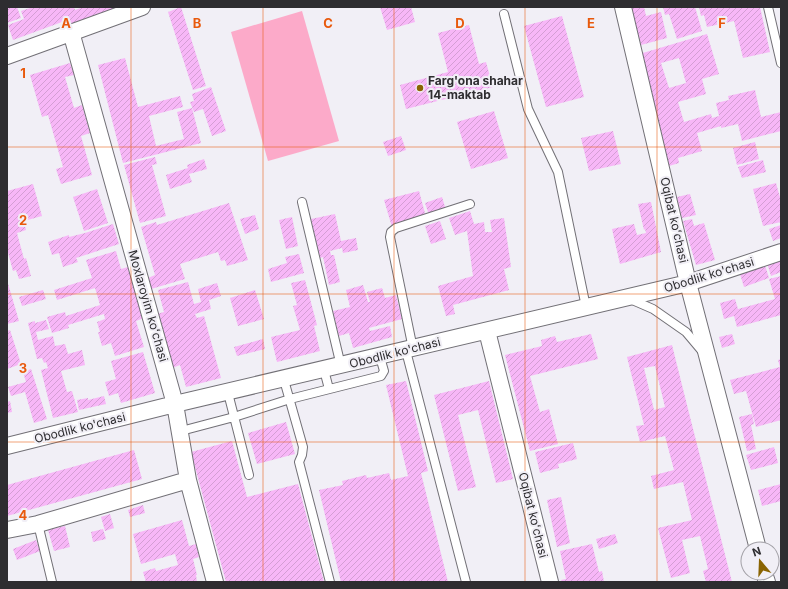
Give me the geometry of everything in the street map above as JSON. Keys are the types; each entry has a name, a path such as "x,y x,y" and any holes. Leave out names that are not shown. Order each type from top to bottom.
{"street":[{"path":"7,56 142,7"},
{"name":"Oqibat koʻchasi","path":"623,7 688,283 756,541"},
{"name":"Moxlaroyim koʻchasi","path":"72,32 175,404 181,431 188,480 215,582"},
{"name":"Obodlik ko'chasi","path":"7,446 175,404 284,380 688,283 781,252"},
{"name":"Oqibat koʻchasi","path":"487,331 550,582"},
{"path":"7,530 38,524 188,480"}],"lane":[{"path":"768,7 781,63"},
{"path":"504,14 528,110 558,172 586,308"},
{"path":"302,202 341,366"},
{"path":"466,582 410,350 390,237 391,232 396,228 470,204"},
{"path":"628,298 653,309 686,332 708,358"},
{"path":"181,431 234,417 290,399 381,376 384,371 380,357"},
{"path":"324,370 329,389"},
{"path":"284,380 303,448 302,456 298,462 330,582"},
{"path":"228,393 249,475"},
{"path":"38,524 52,582"}],"shaded area":[{"path":"302,11 339,141 268,161 231,32"}],"building":[{"path":"7,7 17,7 21,18 7,23"},
{"path":"33,7 74,7 75,10 83,7 129,7 66,31 62,22 13,40 8,25 24,19 21,11"},
{"path":"181,7 206,86 193,90 168,12"},
{"path":"380,7 411,7 415,22 387,30"},
{"path":"631,7 644,7 646,16 661,12 667,38 641,45"},
{"path":"663,7 695,7 702,31 677,39 669,14 665,15"},
{"path":"699,7 760,7 770,52 743,58 734,21 707,27 704,15 701,16"},
{"path":"562,16 584,97 546,107 524,26"},
{"path":"469,25 479,64 486,62 493,87 406,109 400,85 448,72 438,33"},
{"path":"707,34 719,74 702,79 706,94 678,102 684,122 711,114 712,118 719,116 716,103 729,100 728,96 755,90 761,117 781,112 781,131 742,141 738,124 721,128 721,126 697,133 702,151 678,158 679,163 669,166 636,55","holes":["679,58 686,83 669,88 661,63"]},
{"path":"125,58 138,107 180,96 183,107 149,116 156,146 184,139 177,112 192,108 201,143 123,163 98,65"},
{"path":"70,63 74,75 65,77 74,108 82,105 90,133 81,136 92,175 61,184 56,169 63,167 48,115 42,117 30,75"},
{"path":"211,87 226,131 212,136 203,109 194,112 190,102 194,101 192,94"},
{"path":"494,111 508,158 471,169 457,122"},
{"path":"613,131 621,164 589,171 581,138"},
{"path":"401,136 406,150 388,156 383,142"},
{"path":"755,142 759,159 737,165 733,148"},
{"path":"155,157 157,164 152,165 166,216 140,223 124,165"},
{"path":"204,159 207,169 189,174 192,182 170,189 166,175 188,168 187,165"},
{"path":"763,160 766,172 742,178 738,167"},
{"path":"776,183 781,201 781,222 763,226 753,189"},
{"path":"33,184 42,216 24,221 26,230 17,233 24,259 26,258 31,276 19,279 16,270 13,271 7,249 7,191"},
{"path":"97,189 108,223 84,231 73,197"},
{"path":"419,191 426,217 392,227 384,200"},
{"path":"690,194 696,215 682,218 677,197"},
{"path":"442,197 446,210 429,215 425,203"},
{"path":"651,202 661,252 620,264 612,229 634,224 637,235 646,233 638,204"},
{"path":"229,203 248,260 227,266 225,260 221,261 218,252 180,264 185,279 151,289 148,278 155,275 141,227 156,222 157,225"},
{"path":"470,211 474,224 484,222 485,232 492,232 490,220 504,218 511,267 504,269 509,290 453,305 455,314 446,316 438,286 473,276 467,231 455,235 449,218"},
{"path":"335,214 341,241 356,238 358,250 343,253 342,248 330,251 331,255 334,255 340,282 329,285 323,257 320,258 311,219"},
{"path":"255,215 259,229 245,234 240,219"},
{"path":"292,217 298,246 286,249 279,220"},
{"path":"692,219 694,226 704,223 715,260 696,265 683,221"},
{"path":"440,221 446,239 431,244 425,226"},
{"path":"113,224 119,244 76,258 78,262 63,267 59,253 52,255 48,242 69,235 69,237 85,233"},
{"path":"781,225 781,238 773,241 769,229"},
{"path":"116,251 121,269 128,267 144,318 136,321 144,347 115,356 111,343 102,346 98,332 100,332 97,322 105,319 104,314 68,325 69,328 52,333 47,317 65,312 66,316 100,305 95,288 57,300 54,290 92,278 86,260"},
{"path":"299,254 304,273 271,282 268,269 287,263 285,257"},
{"path":"781,259 781,272 771,276 767,263"},
{"path":"764,262 769,278 744,287 739,271"},
{"path":"781,276 781,315 737,327 734,316 724,319 720,303 735,299 738,309 775,299 769,279"},
{"path":"7,280 19,321 7,324"},
{"path":"305,280 317,325 314,326 320,351 277,362 271,337 300,330 293,306 297,305 291,283"},
{"path":"188,282 194,304 201,302 198,289 217,283 221,296 209,300 211,309 195,314 197,318 204,316 221,378 186,387 180,365 172,368 157,314 164,312 158,290"},
{"path":"363,285 368,302 370,302 367,292 382,288 385,298 396,295 402,319 369,328 370,331 390,326 392,337 353,348 349,333 339,336 333,311 350,307 346,290"},
{"path":"43,290 46,299 22,306 19,297"},
{"path":"255,290 264,319 238,326 230,298"},
{"path":"46,320 49,329 36,332 38,340 53,336 55,346 65,344 68,354 82,350 85,365 61,371 67,392 72,391 78,412 53,418 41,370 48,368 46,362 44,363 42,358 37,359 28,323"},
{"path":"10,330 21,364 7,369 7,331"},
{"path":"591,334 598,359 530,376 540,412 549,409 558,444 530,451 505,355 542,346 541,340 555,336 557,342"},
{"path":"732,334 735,344 722,348 719,337"},
{"path":"263,339 265,349 237,356 234,347"},
{"path":"672,345 732,582 706,582 703,571 708,569 700,536 682,540 690,573 671,578 658,528 692,520 683,482 654,489 651,476 674,470 665,436 640,442 636,426 644,425 627,357","holes":["655,366 665,407 654,410 644,368"]},
{"path":"143,352 155,393 121,403 118,393 109,396 105,382 116,379 111,361"},
{"path":"781,359 781,420 756,427 746,391 734,394 730,380 780,367 778,360"},
{"path":"31,369 47,419 34,423 25,392 11,396 8,387 26,382 23,372"},
{"path":"406,381 428,471 421,473 448,582 341,582 319,490 343,485 342,481 366,475 367,478 389,473 391,480 408,476 386,385"},
{"path":"489,381 513,479 496,483 478,410 458,415 476,487 458,491 434,395"},
{"path":"104,396 106,404 79,410 77,400 88,398 88,400"},
{"path":"10,401 12,412 7,413 7,402"},
{"path":"752,414 754,424 751,425 756,449 747,451 739,417"},
{"path":"286,422 295,454 257,464 248,433"},
{"path":"232,441 247,497 298,484 324,582 226,582 191,452"},
{"path":"573,443 577,459 558,464 559,468 540,473 535,452"},
{"path":"774,447 778,463 751,470 746,455"},
{"path":"134,450 142,479 7,516 7,485"},
{"path":"781,484 781,501 762,506 758,490"},
{"path":"561,497 570,543 557,547 547,500"},
{"path":"143,505 145,513 130,517 128,510"},
{"path":"110,514 114,528 105,531 101,517"},
{"path":"182,520 189,546 196,544 199,557 193,559 197,582 146,582 143,572 155,568 156,571 178,565 175,554 141,564 133,534"},
{"path":"65,526 70,547 54,551 48,530"},
{"path":"103,529 106,539 93,542 91,532"},
{"path":"615,534 618,543 599,549 596,539"},
{"path":"36,540 40,551 17,560 13,549"},
{"path":"592,544 599,572 602,571 604,582 562,582 561,580 566,579 560,551"}],"place":[{"name":"Farg'ona shahar 14-maktab","path":"420,88"}]}
